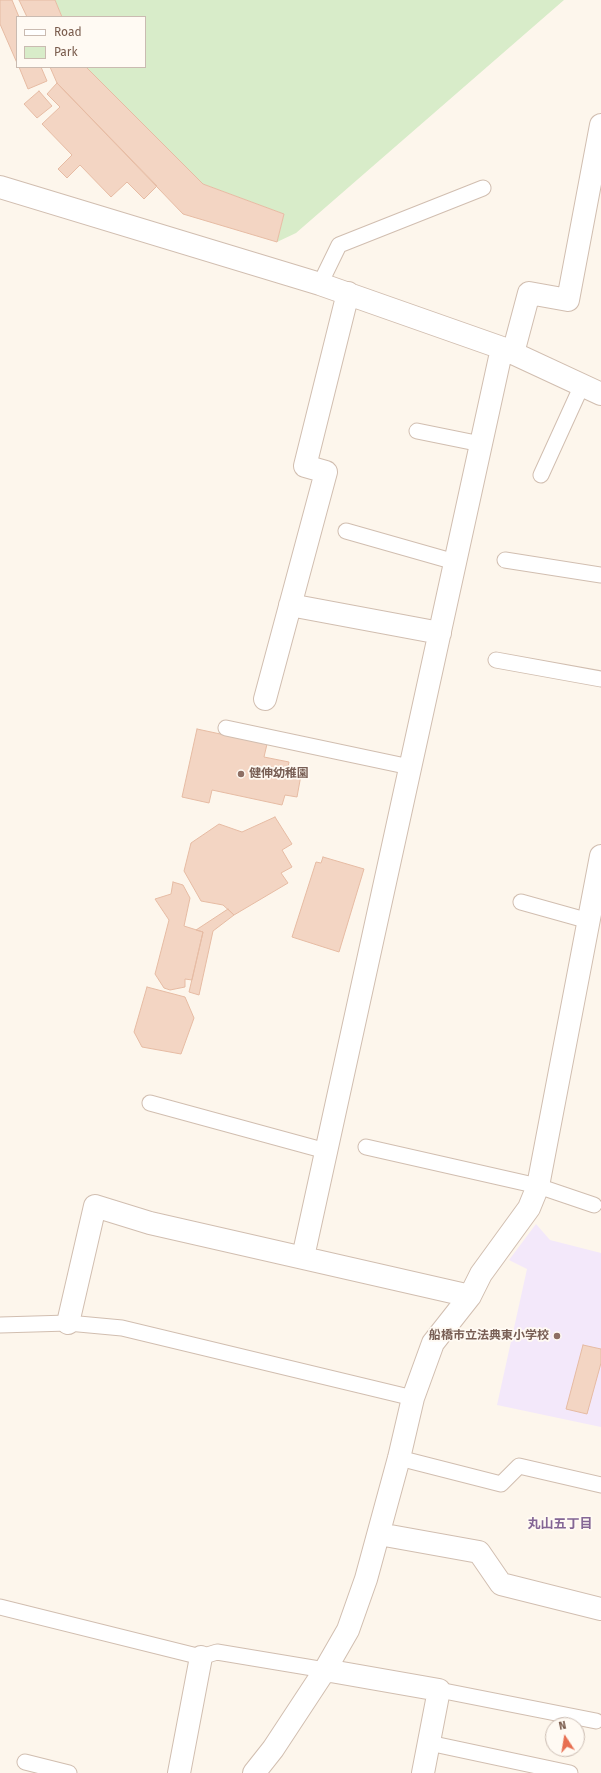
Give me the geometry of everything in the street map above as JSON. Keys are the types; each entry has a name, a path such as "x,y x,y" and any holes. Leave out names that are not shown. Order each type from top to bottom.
{"street":[{"path":"303,1257 481,444 507,350 529,293 568,300 594,195 601,125"},
{"path":"0,187 348,293 507,350 592,389"},
{"path":"265,699 326,472 305,466 348,293"},
{"path":"290,606 440,633"},
{"path":"254,1773 273,1749 325,1670 348,1630 366,1579 399,1458 413,1398 432,1343 470,1296 481,1274 529,1208 538,1186 601,856"},
{"path":"68,1323 95,1206 150,1223 470,1296"},
{"path":"379,1534 479,1552 501,1584 601,1609"},
{"path":"180,1773 201,1657"},
{"path":"325,1670 439,1690 423,1773"}],"lane":[{"path":"320,284 339,245 483,188"},
{"path":"541,475 592,389"},
{"path":"417,431 481,444"},
{"path":"346,531 455,562"},
{"path":"505,560 601,575"},
{"path":"496,660 601,679"},
{"path":"226,728 410,767"},
{"path":"521,902 589,921"},
{"path":"150,1104 326,1151"},
{"path":"366,1147 538,1186 594,1205"},
{"path":"0,1324 68,1323 122,1328 413,1398"},
{"path":"399,1458 501,1484 519,1466 601,1485"},
{"path":"0,1607 201,1657 217,1652 325,1670"},
{"path":"439,1690 596,1721"},
{"path":"429,1743 570,1773"},
{"path":"26,1762 69,1773"}],"shaded area":[{"name":"船橋市立法典東小学校","path":"536,1224 550,1240 601,1253 601,1427 497,1405 527,1269 509,1260"}],"green space":[{"path":"55,0 564,0 296,233 277,242 284,214 203,184 87,68 146,68 146,16 62,16"}],"building":[{"path":"0,0 12,0 19,16 16,16 16,61 0,24"},
{"path":"19,0 55,0 62,16 27,16"},
{"path":"19,68 41,68 47,81 28,89"},
{"path":"50,68 87,68 203,184 284,214 277,242 183,214 57,83"},
{"path":"57,83 157,186 144,199 127,182 111,197 80,165 67,178 58,169 72,155 42,124 60,107 47,94"},
{"path":"39,91 52,106 37,118 24,104"},
{"path":"197,729 267,744 264,757 289,762 287,772 301,775 297,797 285,795 282,805 212,790 209,803 182,797"},
{"path":"275,817 292,844 282,850 292,867 281,873 288,883 234,915 223,905 201,901 184,871 191,843 219,824 242,832"},
{"path":"323,857 364,869 339,952 292,937 316,862 321,863"},
{"path":"173,882 183,885 190,898 184,926 203,932 192,980 185,979 185,987 170,990 164,988 155,974 169,920 155,899 171,894"},
{"path":"228,909 234,915 213,931 199,995 189,992 203,932 196,930"},
{"path":"147,987 185,997 194,1018 181,1054 142,1047 134,1032"},
{"path":"583,1345 601,1349 601,1363 587,1414 566,1409"}],"place":[{"name":"健伸幼稚園","path":"241,774"},
{"name":"船橋市立法典東小学校","path":"557,1336"}],"district":[{"name":"丸山五丁目","path":"560,1524"}]}
